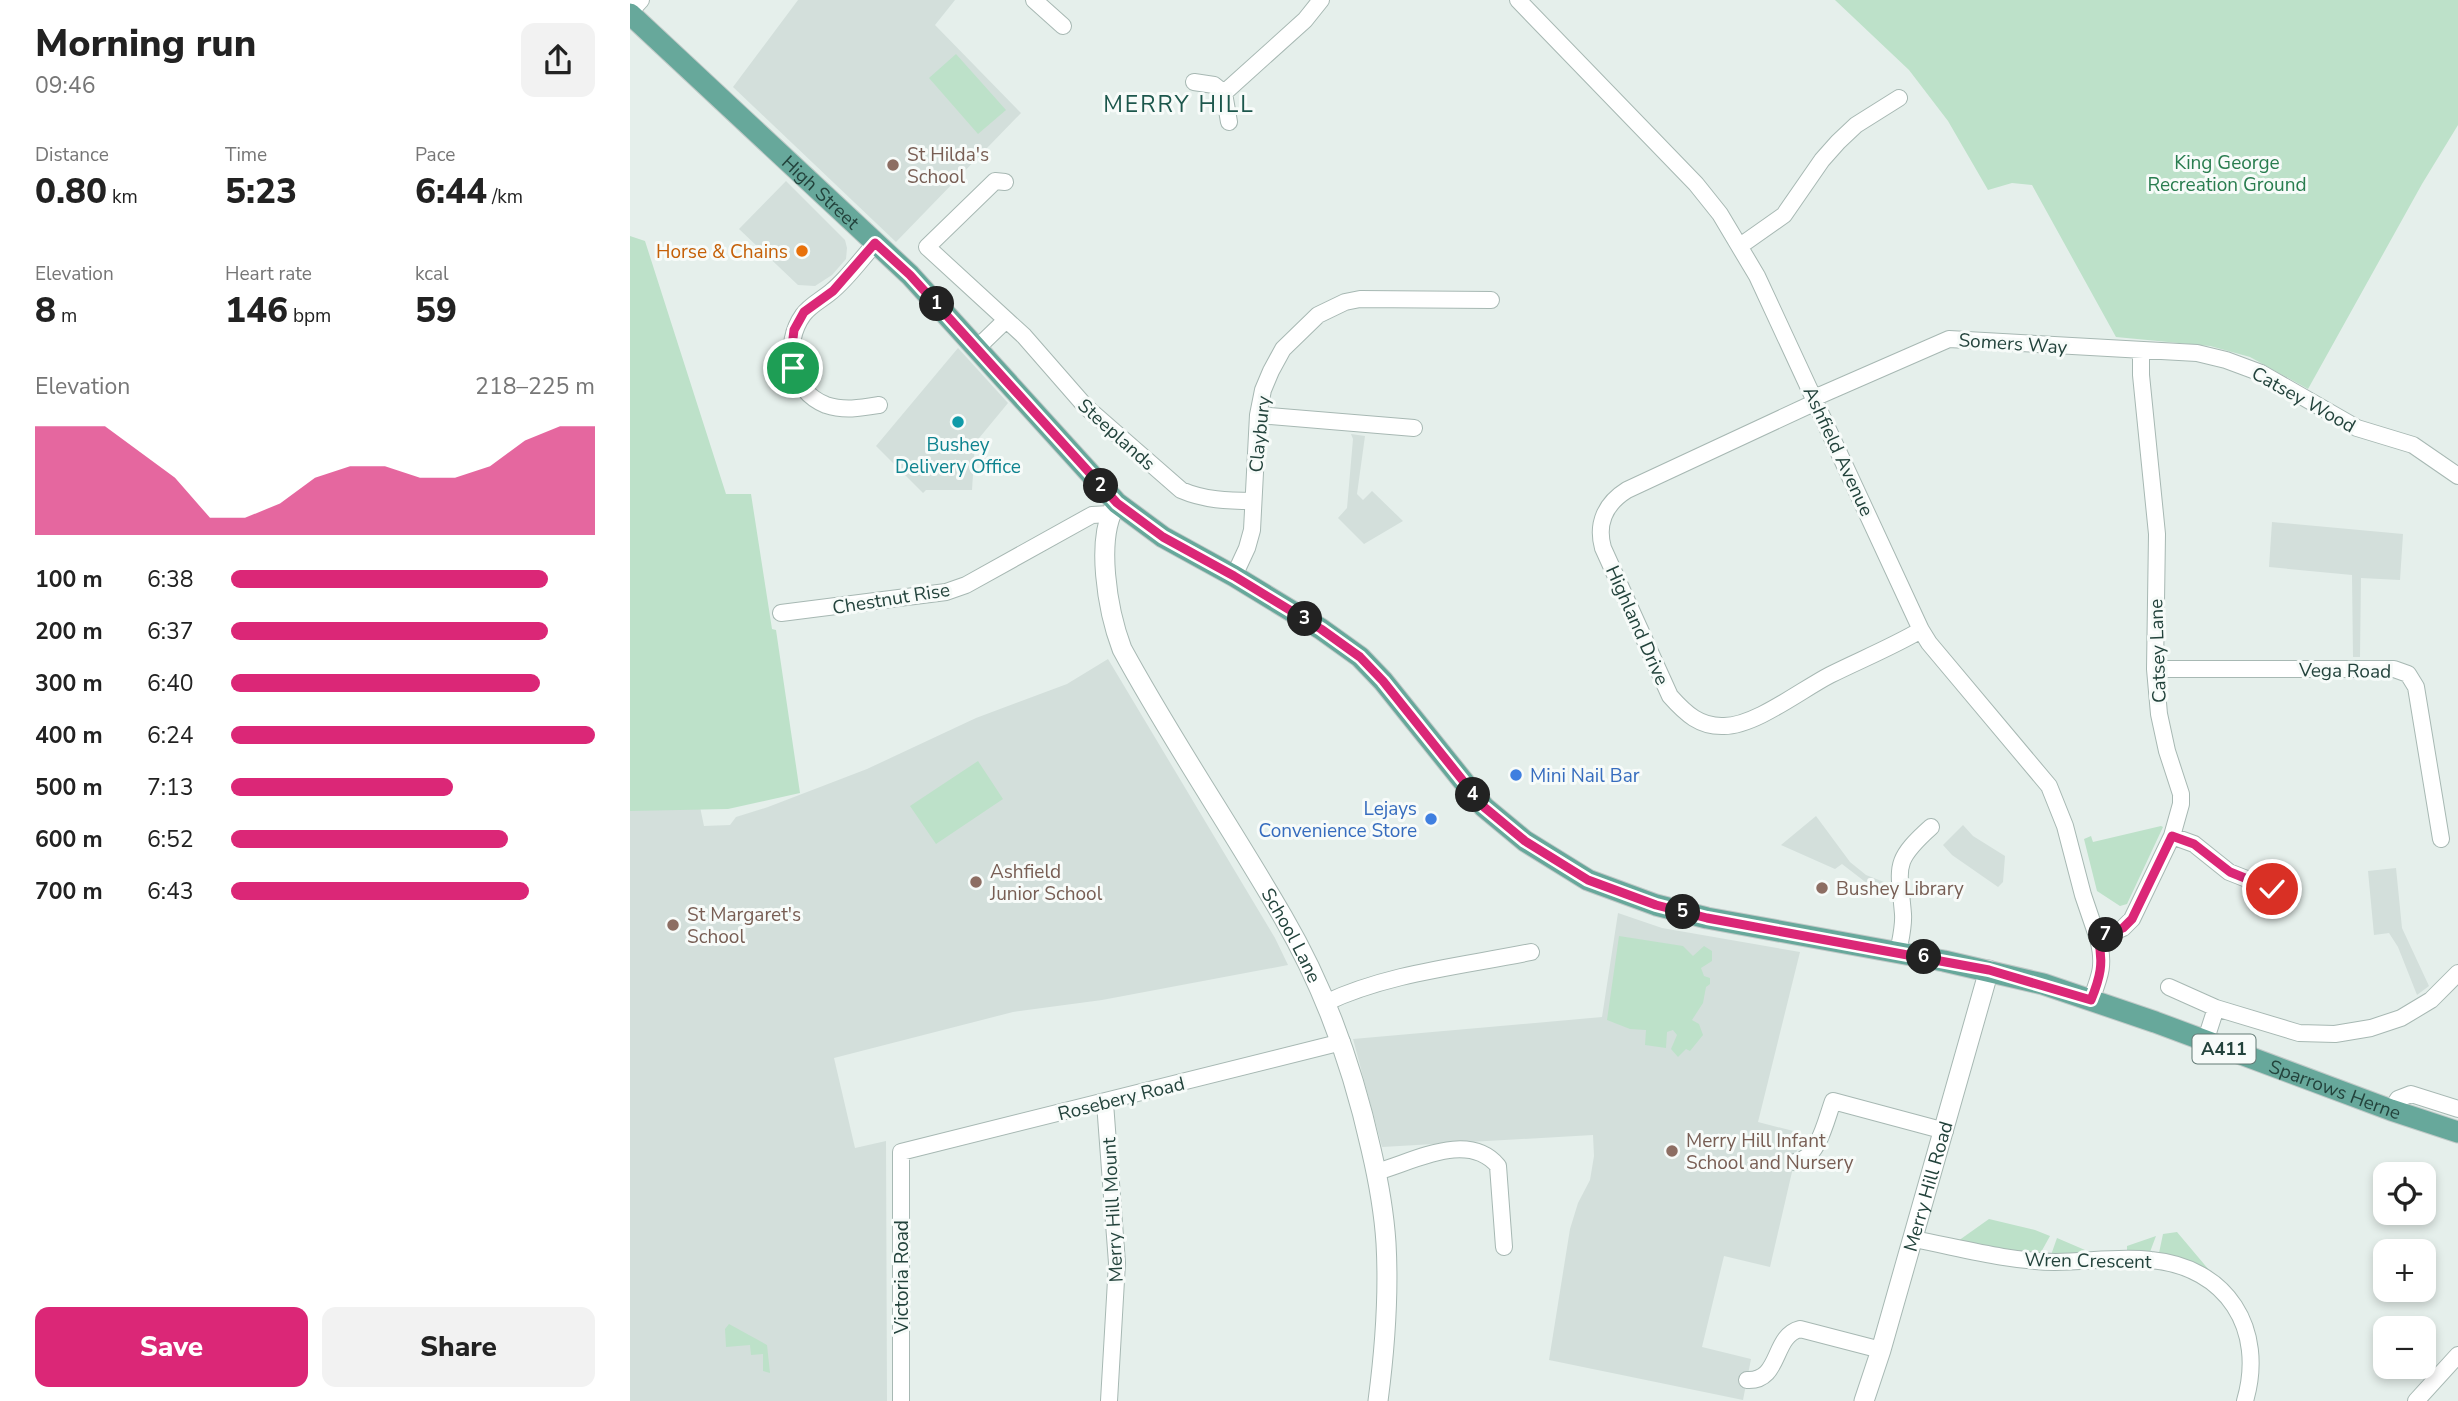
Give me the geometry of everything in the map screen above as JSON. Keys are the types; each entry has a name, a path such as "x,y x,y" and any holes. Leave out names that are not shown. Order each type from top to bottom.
{"main road":[{"name":"High Street","path":"630,13 910,275 977,348 1114,508"},
{"name":"Sparrows Herne","path":"1114,508 1234,576 1321,629 1360,657 1392,691 1484,807 1525,841 1588,880 1656,905 1707,918 1989,970 2091,1000 2458,1132"}],"street":[{"path":"630,13 642,0"},
{"path":"1034,0 1063,26"},
{"path":"1224,93 1305,20 1321,0"},
{"name":"Ashfield Avenue","path":"1518,0 1696,184 1720,214 1740,246 1757,276 1921,630 2049,786 2065,825 2083,895 2098,939"},
{"path":"1194,82 1214,85 1224,93 1229,121"},
{"path":"1740,246 1784,215 1822,160 1856,125 1899,98"},
{"name":"Steeplands","path":"1005,181 995,181 927,247 1024,336 1086,407 1181,490 1213,499 1253,501"},
{"path":"875,243 833,291 804,312 794,330 791,355 798,381 806,393 818,401 841,408 879,405"},
{"name":"Claybury","path":"1234,576 1252,530 1258,415 1263,390 1283,349 1318,315 1331,307 1360,299 1491,300"},
{"path":"977,348 1006,320"},
{"name":"Somers Way","path":"1815,400 1949,338 2141,351"},
{"name":"Catsey Wood","path":"2141,351 2197,353 2262,373 2357,428 2413,445 2458,476"},
{"name":"Catsey Lane","path":"2098,939 2123,928 2132,919 2172,836 2178,819 2181,794 2159,714 2155,669 2157,534 2141,351"},
{"name":"Highland Drive","path":"1815,400 1627,490 1618,496 1603,514 1600,527 1603,548 1671,696 1685,713 1698,721 1708,725 1739,725 1921,630"},
{"path":"1258,415 1414,428"},
{"name":"Chestnut Rise","path":"781,613 946,592 966,585 1092,515 1114,508"},
{"name":"School Lane","path":"1114,508 1106,551 1106,588 1114,630 1122,649 1207,795 1283,917 1342,1042 1362,1107 1376,1172 1386,1240 1385,1350 1378,1401"},
{"name":"Vega Road","path":"2155,669 2394,669 2408,674 2416,687 2441,839"},
{"path":"1898,953 1904,918 1898,872 1901,860 1911,845 1931,827"},
{"path":"2172,836 2194,844 2230,872 2272,889"},
{"path":"2091,1000 2102,971 2102,953 2098,939"},
{"path":"1325,1003 1377,983 1531,952"},
{"name":"Merry Hill Road","path":"1864,1401 1881,1350 1989,970"},
{"path":"2169,987 2216,1008 2299,1033 2335,1034 2371,1028 2401,1018 2431,1000 2458,973"},
{"path":"2205,1042 2216,1008"},
{"name":"Rosebery Road","path":"901,1152 1342,1042"},
{"path":"2391,1110 2398,1099 2411,1094 2458,1109"},
{"path":"1795,1162 1805,1159 1814,1150 1833,1101 1944,1131"},
{"name":"Merry Hill Mount","path":"1105,1102 1117,1263 1109,1401"},
{"path":"1376,1172 1443,1152 1466,1149 1485,1153 1498,1166 1504,1247"},
{"name":"Victoria Road","path":"901,1152 901,1401"},
{"name":"Wren Crescent","path":"1913,1239 1987,1255 2022,1259 2056,1262 2129,1258 2181,1266 2217,1286 2233,1303 2246,1330 2252,1355 2245,1401"},
{"path":"1747,1380 1760,1379 1770,1371 1791,1331 1800,1329 1881,1350"},
{"path":"2416,1401 2458,1355"}],"shaded area":[{"name":"St Hilda's School","path":"798,0 955,0 935,25 1021,113 896,242 733,87"},
{"path":"786,181 845,240 846,259 832,275 815,286 798,285 739,229"},
{"path":"958,348 1008,403 975,443 972,490 926,490 923,493 876,446"},
{"path":"1351,434 1365,436 1357,494 1363,500 1372,491 1403,521 1364,544 1338,518 1347,508 1353,439"},
{"path":"2272,522 2403,534 2400,580 2361,578 2360,657 2353,657 2352,575 2269,567"},
{"path":"630,629 663,630 704,826 730,825 736,817 867,769 976,718 1067,684 1108,659 1275,938 1288,965 1102,1000 1013,1012 834,1058 855,1148 886,1141 887,1401 630,1401"},
{"path":"1816,816 1850,862 1866,875 1884,882 1877,891 1842,864 1835,869 1781,845"},
{"path":"1963,825 1973,836 2005,856 2003,882 1998,887 1952,855 1943,845"},
{"path":"2396,868 2402,928 2429,986 2417,995 2398,947 2389,933 2374,935 2368,871"},
{"name":"Merry Hill Infant School and Nursery","path":"1618,913 1662,928 1800,952 1758,1122 1801,1133 1770,1267 1724,1256 1702,1347 1751,1359 1743,1400 1549,1360 1570,1229 1578,1203 1590,1180 1594,1156 1593,1135 1382,1147 1353,1039 1602,1017"}],"green space":[{"name":"King George Recreation Ground","path":"1835,0 2458,0 2458,125 2422,184 2308,389 2250,357 2210,346 2116,337 2032,185 2012,183 1988,190 1948,121 1909,70"},
{"path":"956,54 1006,110 978,134 929,78"},
{"path":"630,236 645,241 726,494 751,494 772,629 776,630 800,793 728,809 630,811"},
{"path":"978,761 1003,799 936,844 910,806"},
{"path":"2163,827 2127,904 2120,906 2097,891 2084,839 2091,836 2093,842"},
{"path":"1619,936 1683,946 1693,956 1704,946 1712,951 1712,961 1701,968 1704,976 1710,978 1710,984 1706,987 1703,1003 1692,1020 1699,1024 1703,1035 1690,1051 1686,1049 1678,1057 1671,1049 1677,1035 1673,1030 1667,1032 1666,1048 1645,1045 1646,1030 1630,1029 1607,1020"},
{"path":"1989,1219 2050,1236 2040,1254 1958,1241"},
{"path":"2177,1232 2209,1270 2207,1272 2159,1253 2163,1234"},
{"path":"2156,1236 2150,1252 2127,1252 2127,1246"},
{"path":"2057,1238 2085,1250 2082,1255 2051,1255"},
{"path":"729,1324 767,1345 770,1373 763,1371 763,1354 751,1355 750,1345 726,1347 725,1329"}],"place":[{"name":"St Hilda's School","path":"893,165"},
{"name":"Horse & Chains","path":"802,251"},
{"name":"Bushey Delivery Office","path":"958,422"},
{"name":"Mini Nail Bar","path":"1516,775"},
{"name":"Lejays Convenience Store","path":"1431,819"},
{"name":"Ashfield Junior School","path":"976,882"},
{"name":"Bushey Library","path":"1822,888"},
{"name":"St Margaret's School","path":"673,925"},
{"name":"Merry Hill Infant School and Nursery","path":"1672,1151"}],"district":[{"name":"MERRY HILL","path":"1179,104"}],"route":[{"path":"793,368 791,355 794,330 804,312 833,291 875,243 910,275 1117,503 1163,537 1234,576 1321,629 1360,657 1433,741 1484,807 1525,841 1588,880 1621,893 1707,918 1989,970 2091,1000 2102,971 2102,953 2098,939 2123,928 2132,919 2172,836 2194,844 2243,879 2272,889"}]}
